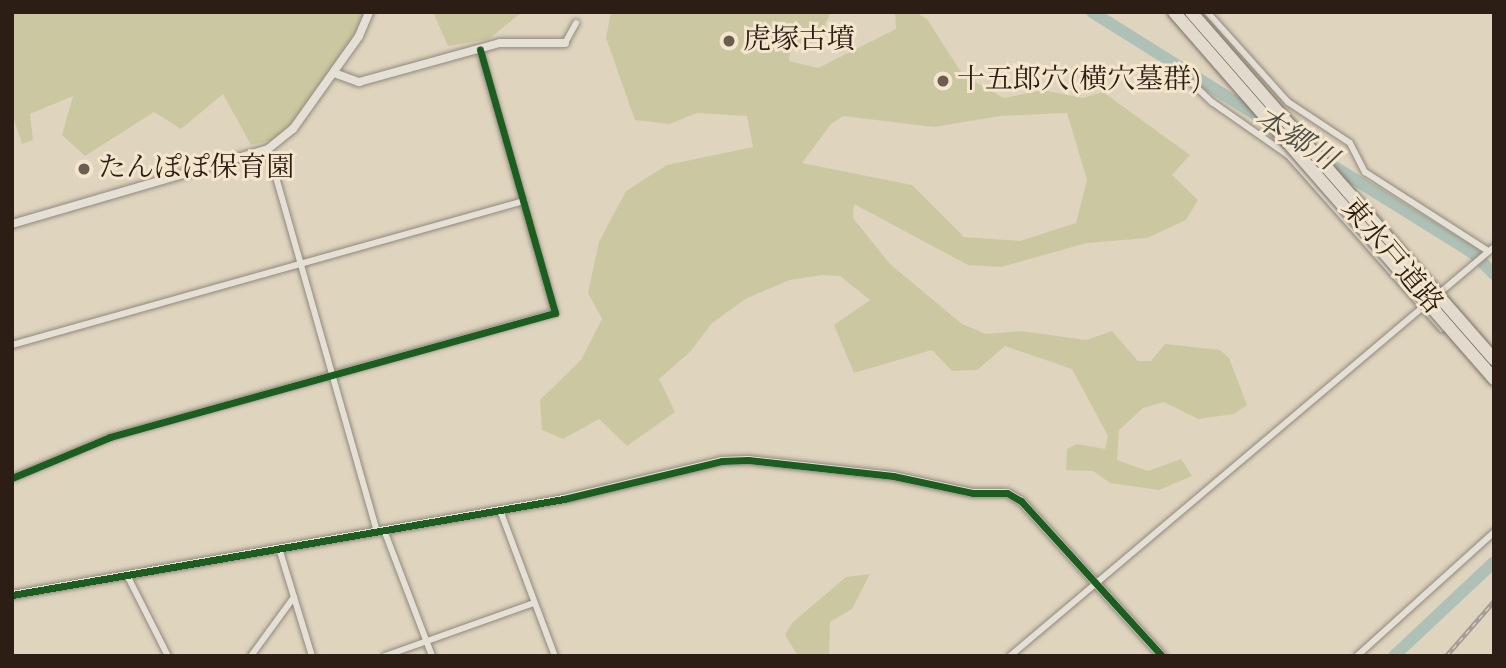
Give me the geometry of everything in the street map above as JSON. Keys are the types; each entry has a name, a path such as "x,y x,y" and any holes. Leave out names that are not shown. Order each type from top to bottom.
{"highway":[{"name":"東水戸道路","path":"1174,12 1494,379"},
{"name":"東水戸道路","path":"1191,12 1494,359"}],"street":[{"path":"12,224 268,149 293,130 334,73 369,12"},
{"path":"1010,656 1491,249 1365,172 1350,143 1287,102 1207,12"},
{"path":"334,73 359,82 500,43 565,43 576,23"},
{"path":"12,478 110,438 555,313 480,49"},
{"path":"1192,83 1212,102 1289,156 1442,329"},
{"path":"268,149 332,375 381,530 432,656"},
{"path":"12,345 524,201"},
{"path":"12,595 500,510 722,461 882,474 972,493 998,490 1014,495 1162,656"},
{"path":"500,510 555,656"},
{"path":"1357,656 1494,532"},
{"path":"279,548 313,656"},
{"path":"128,575 168,656"},
{"path":"251,656 294,597"},
{"path":"385,656 534,603"}],"shaded area":[{"path":"12,12 364,12 356,33 294,121 273,140 251,145 223,94 181,129 154,112 85,156 62,135 73,96 30,114 33,140 22,144 12,113"},
{"path":"433,12 522,12 489,39 448,46"},
{"path":"611,12 831,12 818,39 790,51 789,61 818,68 896,29 895,12 915,12 927,19 963,75 1004,98 1043,90 1083,98 1103,92 1190,155 1172,175 1198,200 1186,220 1147,238 1087,243 1001,267 968,265 854,204 853,218 890,264 962,324 986,334 1021,331 1086,340 1112,331 1138,361 1151,361 1165,344 1220,350 1229,358 1247,405 1234,414 1198,419 1164,402 1143,408 1119,430 1117,460 1148,471 1181,459 1192,476 1159,490 1110,483 1093,471 1066,470 1067,449 1077,444 1105,449 1108,436 1072,369 1005,346 977,370 952,371 932,350 854,373 834,325 870,300 840,276 822,275 790,280 747,298 712,323 690,352 659,379 675,412 627,446 599,419 563,439 542,430 540,400 581,360 602,319 588,293 599,242 626,191 667,165 753,147 747,116 697,113 669,124 635,120 606,38","holes":["1067,113 1087,180 1076,223 1020,241 964,237 912,185 802,163 831,124 843,116 934,127 1000,116"]},
{"path":"870,574 852,609 830,622 829,656 798,656 785,635 793,622 846,577"}],"waterway":[{"name":"本郷川","path":"1092,12 1266,121"},
{"name":"本郷川","path":"1322,159 1473,253 1494,274"},
{"path":"1394,656 1494,562"}],"railway":[{"path":"1446,656 1494,601"}],"cycle path":[{"path":"12,478 110,437 555,313 480,49"},
{"path":"12,595 564,499 722,461 748,460 893,476 973,493 1007,493 1021,501 1162,656"}],"place":[{"name":"虎塚古墳","path":"729,41"},
{"name":"十五郎穴(横穴墓群)","path":"943,81"},
{"name":"たんぽぽ保育園","path":"84,169"}]}
